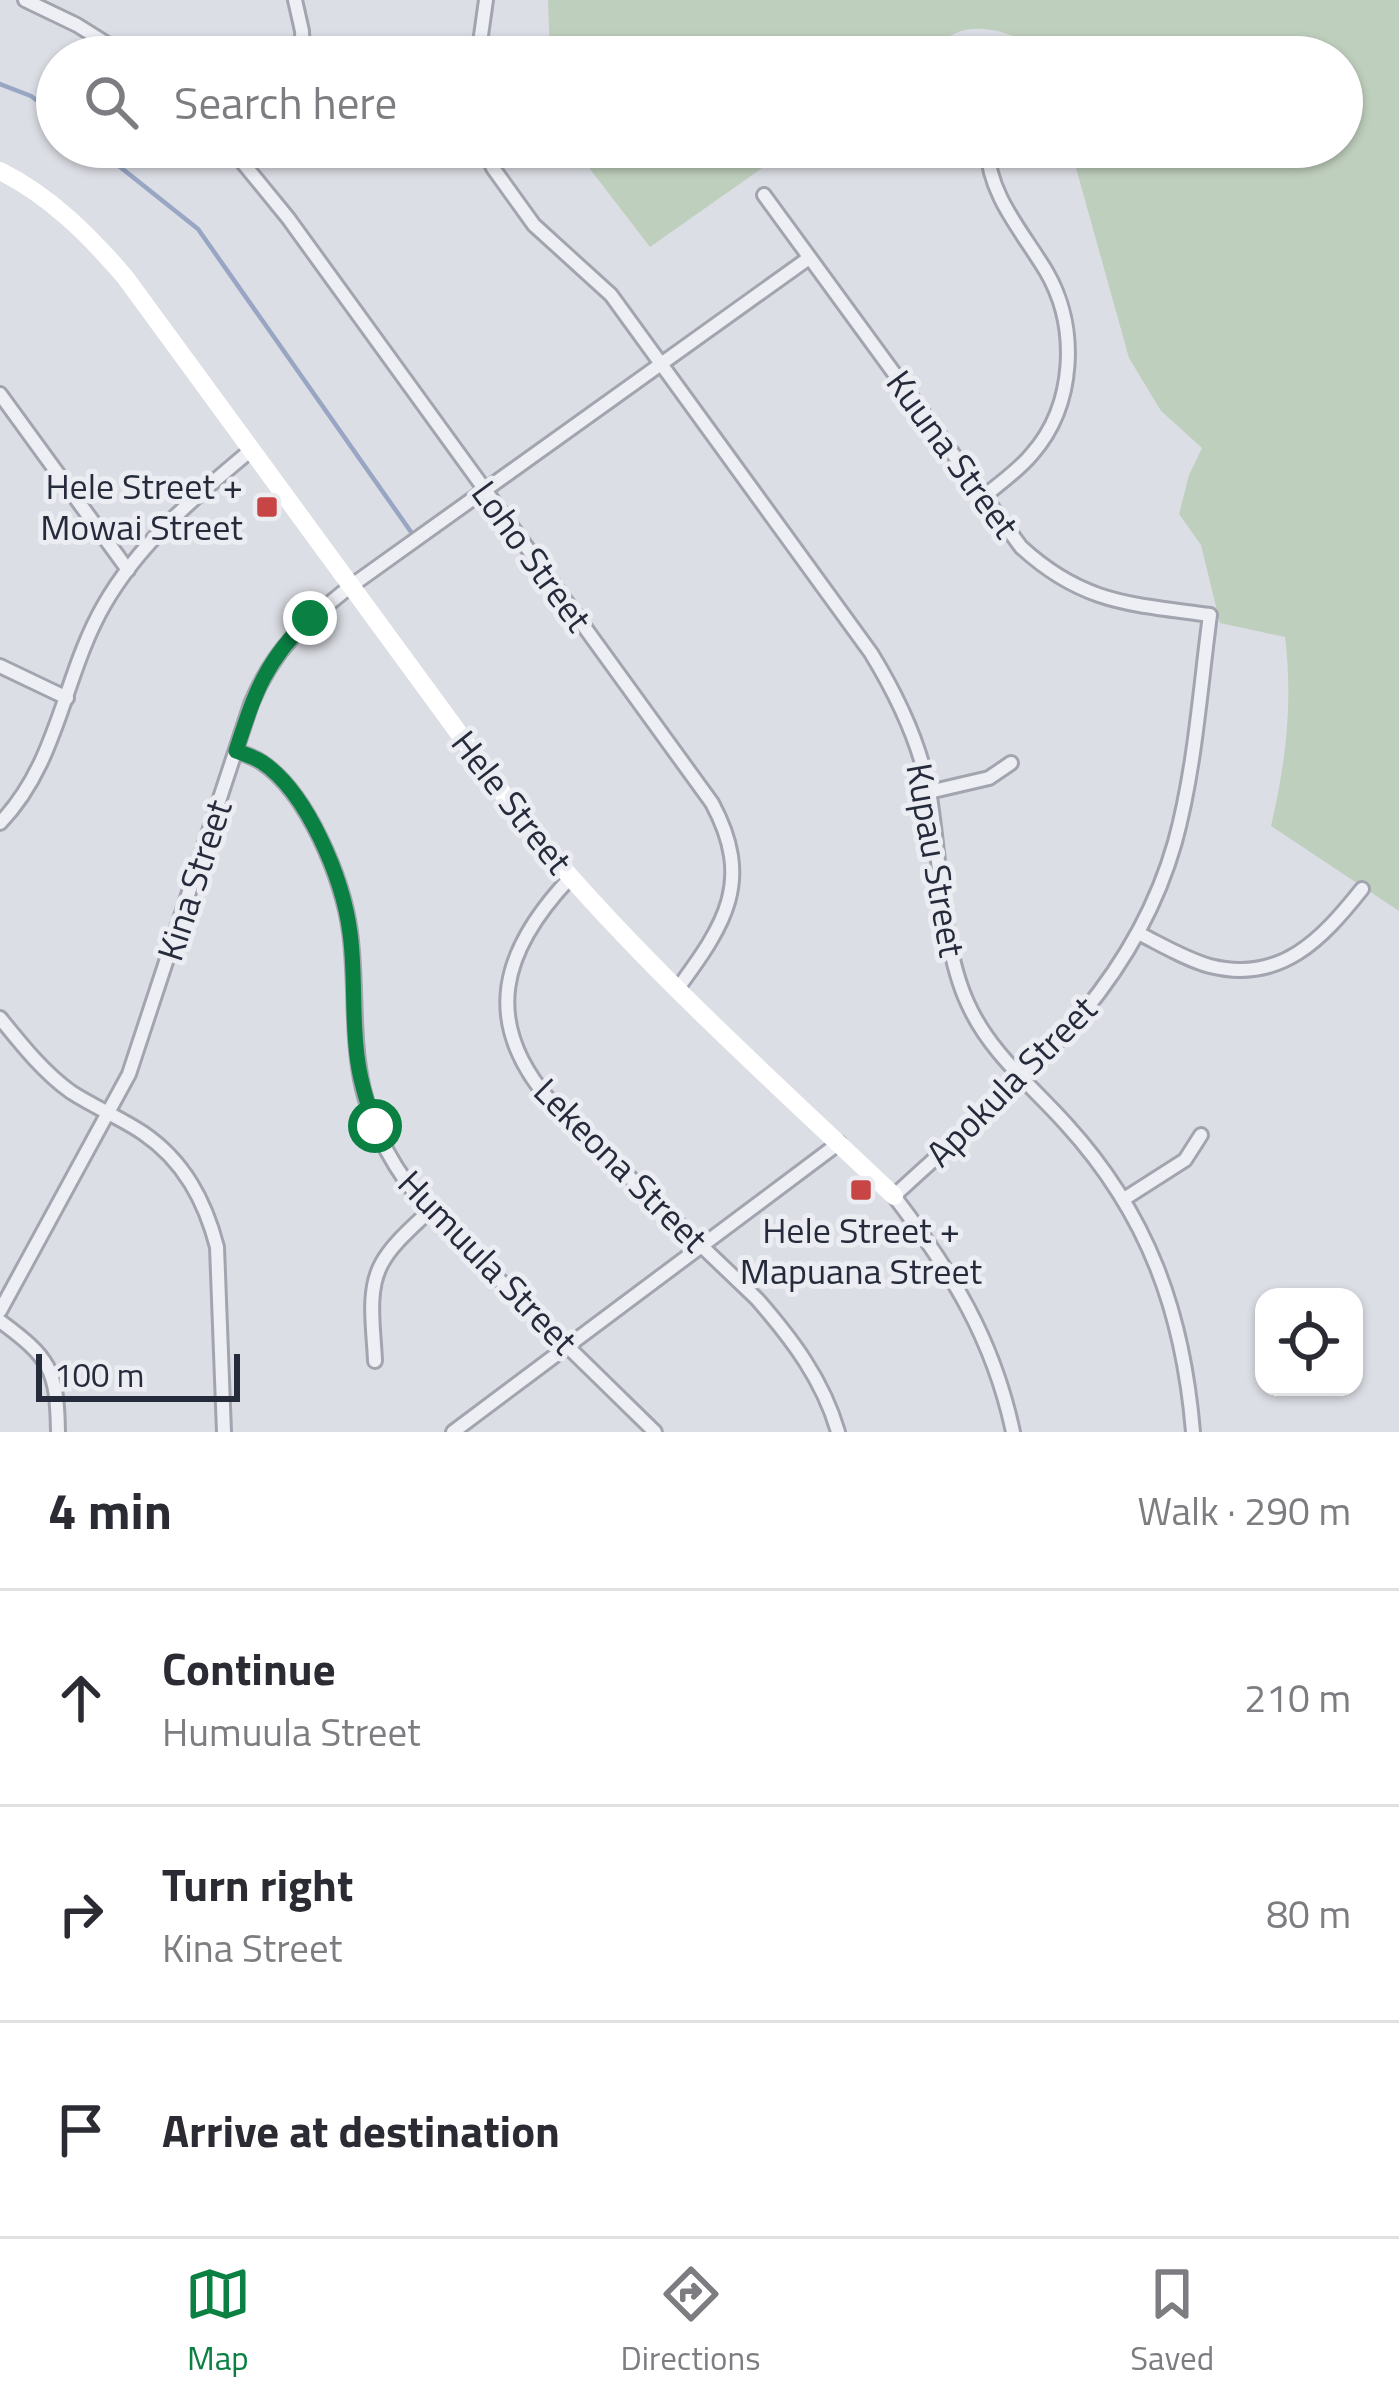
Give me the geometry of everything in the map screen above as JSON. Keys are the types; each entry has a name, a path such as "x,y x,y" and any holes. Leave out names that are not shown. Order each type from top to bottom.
{"street":[{"path":"26,0 95,36"},
{"path":"295,0 302,36"},
{"path":"481,36 486,0"},
{"name":"Loho Street","path":"249,168 699,785 724,826 733,868 726,909 708,947 678,988"},
{"name":"Kupau Street","path":"493,168 534,225 611,296 871,653 904,713 929,792 956,974 967,1003 984,1034 1096,1158 1148,1244 1174,1310 1193,1432"},
{"path":"983,497 1031,456 1046,436 1062,395 1068,347 1052,283 1001,202 990,168"},
{"name":"Hele Street","path":"0,171 49,201 95,242 159,321 526,825 570,878 894,1196 930,1243 974,1315 991,1353 1013,1432"},
{"name":"Kuuna Street","path":"764,195 1021,547 1073,587 1131,604 1210,615"},
{"name":"Kina Street","path":"0,1311 129,1074 251,704 274,657 310,618 352,586 809,258"},
{"path":"0,394 128,570"},
{"path":"0,823 42,763 104,604 172,518 251,450"},
{"name":"Apokula Street","path":"894,1196 1090,1007 1140,934 1176,839 1210,615"},
{"path":"0,667 67,698"},
{"name":"Humuula Street","path":"236,751 261,761 276,775 299,802 330,860 350,934 356,1046 364,1093 402,1179 655,1432"},
{"path":"929,792 988,778 1011,763"},
{"name":"Lekeona Street","path":"570,878 541,909 516,954 507,1007 517,1054 550,1102 757,1299 798,1348 838,1432"},
{"path":"1140,934 1209,965 1228,969 1268,965 1315,943 1362,889"},
{"path":"0,1018 58,1082 140,1131 179,1165 192,1184 217,1247 224,1432"},
{"path":"1124,1199 1185,1160 1201,1135"},
{"path":"453,1432 839,1143"},
{"path":"375,1361 376,1274 384,1258 429,1211"},
{"path":"0,1322 48,1366 57,1389 58,1432"}],"green space":[{"path":"548,0 1399,0 1399,911 1271,826 1287,732 1285,637 1220,623 1201,545 1179,514 1202,448 1161,411 1129,358 1076,168 1363,168 1363,36 1011,36 973,29 950,36 549,36"},
{"path":"589,168 762,168 650,247"}],"waterway":[{"path":"0,84 36,100"},
{"path":"121,168 198,229 416,539"}],"place":[{"name":"Hele Street + Mowai Street","path":"267,507"},
{"name":"Hele Street + Mapuana Street","path":"861,1190"}],"route":[{"path":"310,618 274,657 251,704 236,751 261,761 276,775 299,802 330,860 350,934 357,1060 375,1126"}]}
